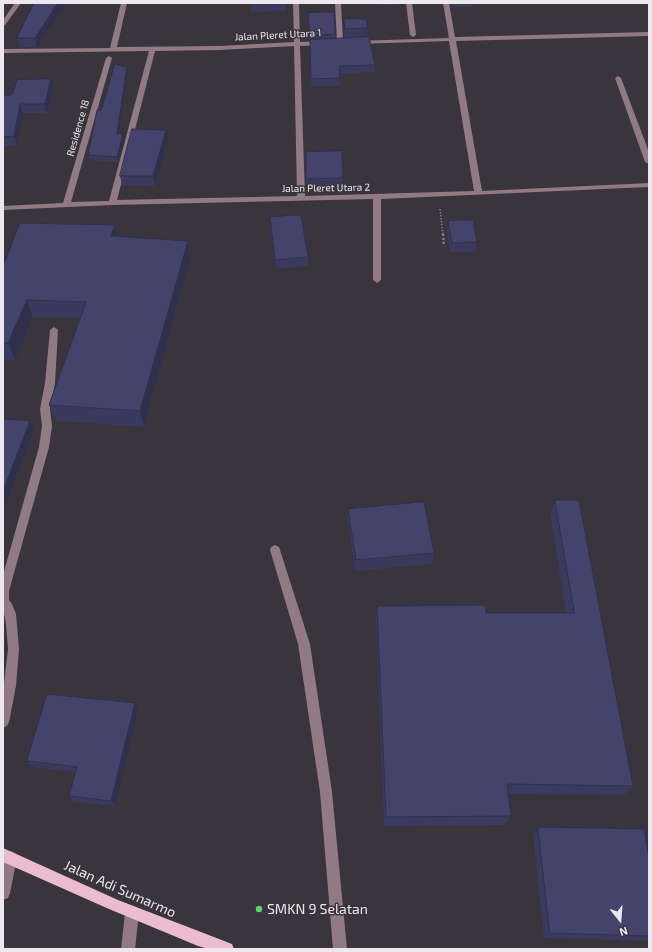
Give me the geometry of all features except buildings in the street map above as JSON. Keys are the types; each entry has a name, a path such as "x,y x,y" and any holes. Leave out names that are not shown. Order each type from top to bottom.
{"main road":[{"name":"Jalan Adi Sumarmo","path":"7,856 132,913 178,932 227,949"}],"street":[{"path":"3,24 18,3"},
{"path":"113,50 124,3"},
{"path":"296,3 301,198"},
{"path":"338,3 340,42"},
{"path":"409,3 413,34"},
{"path":"446,3 478,192"},
{"name":"Jalan Pleret Utara 1","path":"3,51 152,50 266,47 340,42 649,34"},
{"path":"112,203 152,50"},
{"name":"Residence 18","path":"66,205 109,58"},
{"path":"618,78 649,162"},
{"name":"Jalan Pleret Utara 2","path":"3,208 112,203 439,195 649,185"},
{"path":"377,197 377,280"},
{"path":"3,722 8,698 13,657 11,618 9,609 3,602 4,591 44,447 47,426 45,409 50,383 54,330"},
{"path":"275,550 304,644 326,792 340,949"},
{"path":"3,893 7,856"},
{"path":"128,949 132,913"}],"path":[{"path":"439,195 444,246"}],"place":[{"name":"SMKN 9 Selatan","path":"259,909"}]}
